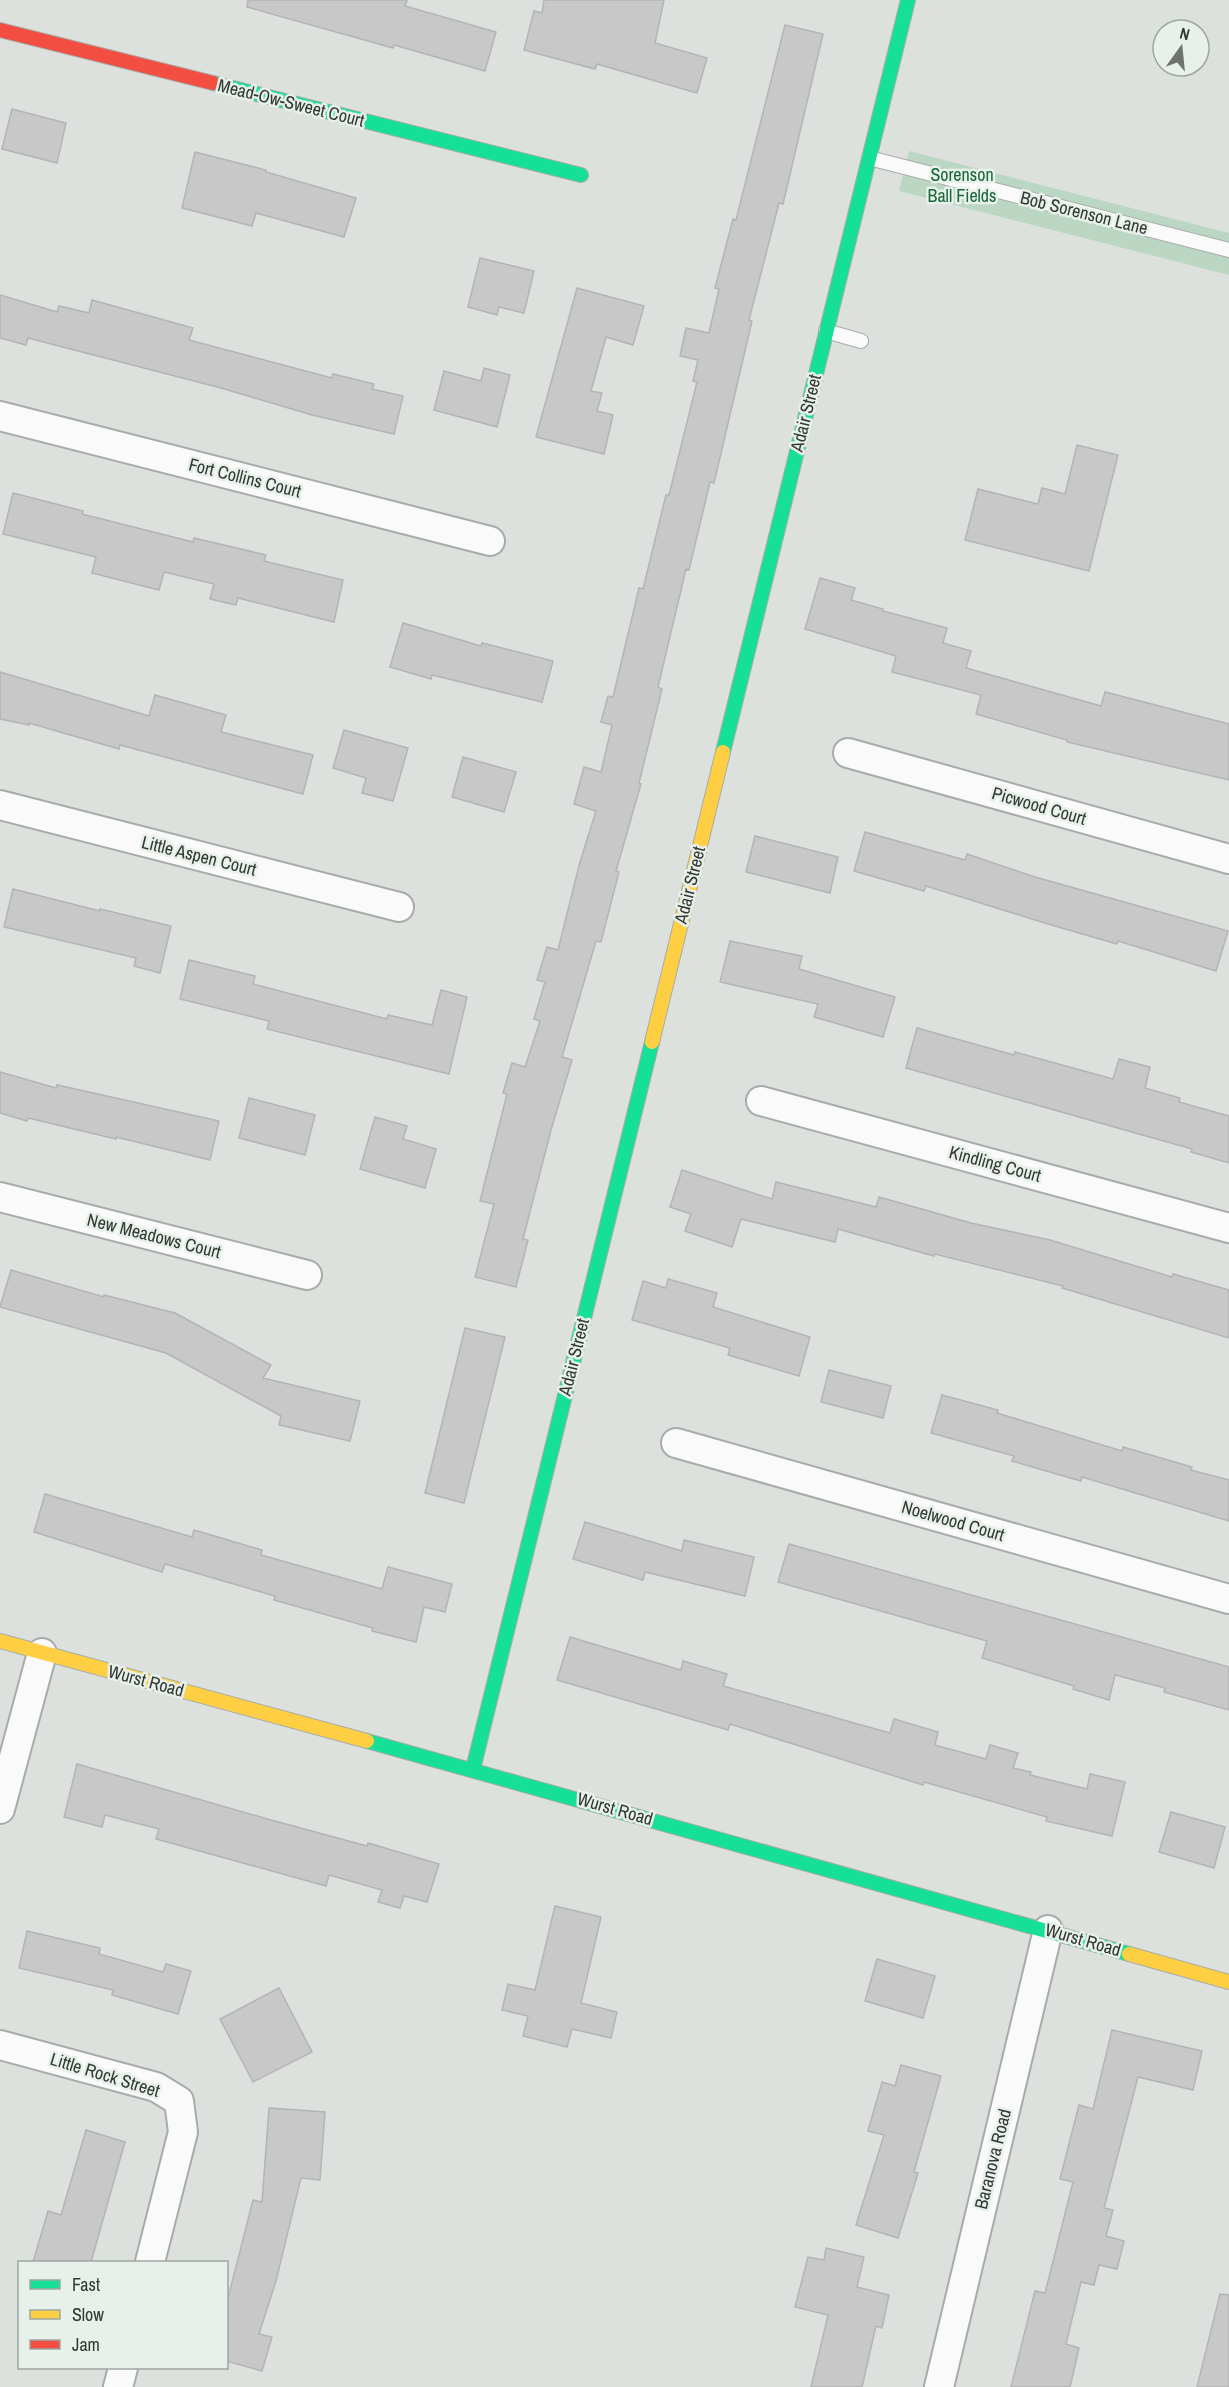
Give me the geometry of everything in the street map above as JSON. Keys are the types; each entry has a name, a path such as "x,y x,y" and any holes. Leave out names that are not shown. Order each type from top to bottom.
{"street":[{"name":"Adair Street","path":"473,1769 908,0"},
{"name":"Mead-Ow-Sweet Court","path":"0,30 581,175"},
{"name":"Fort Collins Court","path":"0,416 490,541"},
{"name":"Picwood Court","path":"848,753 1229,859"},
{"name":"Little Aspen Court","path":"0,806 399,907"},
{"name":"Kindling Court","path":"761,1101 1229,1228"},
{"name":"New Meadows Court","path":"0,1197 307,1275"},
{"name":"Noelwood Court","path":"676,1443 1229,1599"},
{"name":"Wurst Road","path":"0,1641 473,1769 1229,1982"},
{"path":"0,1809 42,1653"},
{"name":"Baranova Road","path":"939,2387 1048,1930"},
{"name":"Little Rock Street","path":"0,2045 156,2087 179,2101 183,2132 150,2261"},
{"path":"118,2387 122,2369"}],"lane":[{"name":"Bob Sorenson Lane","path":"869,158 1229,250"},
{"path":"826,331 861,341"}],"green space":[{"name":"Sorenson Ball Fields","path":"909,151 1229,233 1229,275 899,191"}],"building":[{"path":"248,0 407,0 405,6 496,32 485,71 247,7"},
{"path":"544,0 664,0 655,43 707,58 697,93 597,64 595,69 524,50 534,11 542,13"},
{"path":"785,25 823,34 783,204 779,203 749,320 752,321 714,483 710,482 689,570 686,569 658,687 662,689 639,783 641,784 616,871 619,872 601,942 596,941 562,1057 572,1060 523,1239 528,1240 516,1287 475,1277 494,1204 480,1201 507,1094 503,1093 512,1063 525,1067 540,1021 534,1019 545,982 537,980 547,947 558,950 580,862 596,811 574,804 584,767 601,772 612,725 601,722 608,696 613,697 639,588 643,589 697,382 693,381 698,360 680,356 686,328 709,333 719,289 715,288 733,219 736,220"},
{"path":"12,109 66,123 57,163 2,149"},
{"path":"195,152 266,170 266,172 356,198 344,237 256,213 252,226 182,208"},
{"path":"480,258 534,271 524,313 499,307 497,315 468,307"},
{"path":"577,288 644,306 633,345 606,337 591,391 602,393 597,411 613,415 604,454 536,437"},
{"path":"0,295 57,312 59,306 89,313 92,300 193,328 189,340 332,378 333,374 374,384 372,389 403,396 394,434 312,415 221,388 28,338 26,345 0,338"},
{"path":"484,368 510,375 497,427 434,410 444,371 481,381"},
{"path":"1077,445 1118,455 1089,571 965,540 978,489 1038,504 1042,488 1065,494"},
{"path":"13,493 83,511 82,514 193,542 194,538 266,555 264,561 343,580 334,622 238,598 236,605 210,599 214,584 164,572 159,590 92,573 96,557 3,534"},
{"path":"820,578 855,588 851,600 947,628 943,643 971,651 966,668 1101,706 1105,692 1229,724 1229,780 1067,742 1067,740 976,714 981,695 892,672 896,656 805,629"},
{"path":"403,623 481,646 482,643 553,661 542,702 432,675 431,679 390,667"},
{"path":"0,672 149,716 155,695 226,715 221,732 313,755 303,794 120,745 119,749 29,723 29,725 0,719"},
{"path":"344,730 408,748 393,801 362,793 366,778 333,768"},
{"path":"463,757 516,772 504,812 452,797"},
{"path":"865,832 965,860 967,854 1035,877 1228,931 1216,971 1118,941 1117,944 1048,924 926,886 924,891 854,871"},
{"path":"755,836 838,857 830,893 746,872"},
{"path":"13,889 171,926 160,973 134,966 136,958 4,927"},
{"path":"730,941 802,956 799,969 895,997 883,1037 814,1017 818,1004 720,982"},
{"path":"189,960 255,976 253,984 387,1019 388,1015 432,1025 441,990 467,997 449,1074 267,1029 269,1021 180,999"},
{"path":"917,1028 1113,1079 1119,1059 1150,1067 1145,1088 1180,1098 1179,1102 1229,1116 1229,1163 1191,1152 1192,1149 906,1068"},
{"path":"0,1072 56,1088 57,1085 219,1121 210,1160 116,1137 116,1139 28,1118 27,1121 0,1113"},
{"path":"249,1098 315,1115 305,1155 239,1138"},
{"path":"375,1117 407,1126 403,1139 436,1149 425,1188 360,1169"},
{"path":"682,1170 772,1199 776,1182 876,1207 879,1197 971,1223 1050,1240 1172,1277 1173,1274 1229,1290 1229,1338 1062,1288 1063,1286 935,1254 934,1256 838,1229 835,1242 741,1219 732,1247 685,1231 691,1214 670,1207"},
{"path":"11,1270 104,1297 104,1295 175,1313 271,1365 263,1378 360,1401 350,1441 279,1425 281,1416 166,1353 0,1307"},
{"path":"668,1279 717,1293 713,1307 810,1337 799,1376 728,1355 730,1348 632,1320 643,1281 666,1288"},
{"path":"465,1328 505,1337 464,1503 425,1493"},
{"path":"829,1370 891,1386 883,1418 821,1402"},
{"path":"942,1395 998,1410 997,1413 1122,1451 1123,1447 1229,1480 1229,1521 1082,1477 1081,1481 1012,1461 1014,1456 931,1433"},
{"path":"45,1494 192,1537 194,1530 262,1550 261,1555 382,1589 388,1567 452,1584 445,1612 424,1607 416,1642 372,1631 373,1628 274,1600 275,1596 165,1564 162,1572 34,1532"},
{"path":"585,1522 682,1551 684,1540 754,1557 745,1596 645,1572 643,1580 573,1559"},
{"path":"789,1544 1229,1667 1229,1710 1164,1692 1165,1688 1115,1675 1109,1700 1073,1689 1074,1686 982,1658 987,1641 778,1582"},
{"path":"570,1637 681,1670 683,1661 727,1674 723,1686 890,1733 894,1719 938,1732 935,1745 986,1759 990,1745 1018,1753 1013,1768 1031,1772 1030,1775 1087,1789 1090,1774 1125,1782 1112,1836 1046,1821 1047,1817 924,1782 923,1785 730,1724 728,1730 557,1680"},
{"path":"77,1764 271,1820 367,1846 368,1843 439,1864 427,1902 404,1896 400,1908 378,1902 382,1890 329,1875 326,1886 156,1839 159,1829 105,1815 102,1827 64,1817"},
{"path":"1171,1812 1225,1827 1214,1868 1159,1852"},
{"path":"555,1906 601,1917 581,2003 617,2012 611,2038 572,2029 567,2047 523,2036 528,2016 502,2010 508,1984 535,1990"},
{"path":"27,1931 100,1948 99,1954 163,1972 166,1964 191,1971 178,2014 112,1995 113,1990 19,1968"},
{"path":"877,1959 935,1976 923,2018 865,2001"},
{"path":"279,1988 312,2052 253,2082 220,2019"},
{"path":"1112,2030 1202,2051 1193,2090 1138,2077 1104,2208 1113,2210 1106,2236 1124,2241 1117,2269 1099,2265 1094,2285 1081,2282 1066,2344 1079,2348 1070,2387 1011,2387 1035,2291 1045,2293 1073,2182 1060,2179 1079,2105 1093,2109"},
{"path":"901,2065 941,2076 914,2172 918,2173 898,2238 856,2225 884,2135 868,2131 882,2082 895,2086"},
{"path":"269,2108 325,2112 320,2180 301,2178 276,2281 259,2334 272,2337 262,2371 228,2362 228,2298 253,2200 262,2202"},
{"path":"86,2130 125,2142 91,2261 33,2261 48,2211 61,2215"},
{"path":"826,2248 864,2257 857,2287 889,2295 882,2328 876,2326 862,2387 811,2387 828,2315 795,2307 808,2257 824,2260"},
{"path":"1220,2294 1229,2295 1229,2387 1197,2387"}],"traffic: fast":[{"path":"723,752 908,0"},
{"path":"213,83 581,175"},
{"path":"473,1769 652,1042"},
{"path":"367,1741 1129,1954"}],"traffic: slow":[{"path":"652,1042 723,752"},
{"path":"0,1641 367,1741"},
{"path":"1129,1954 1229,1982"}],"traffic: jam":[{"path":"0,30 213,83"}]}
